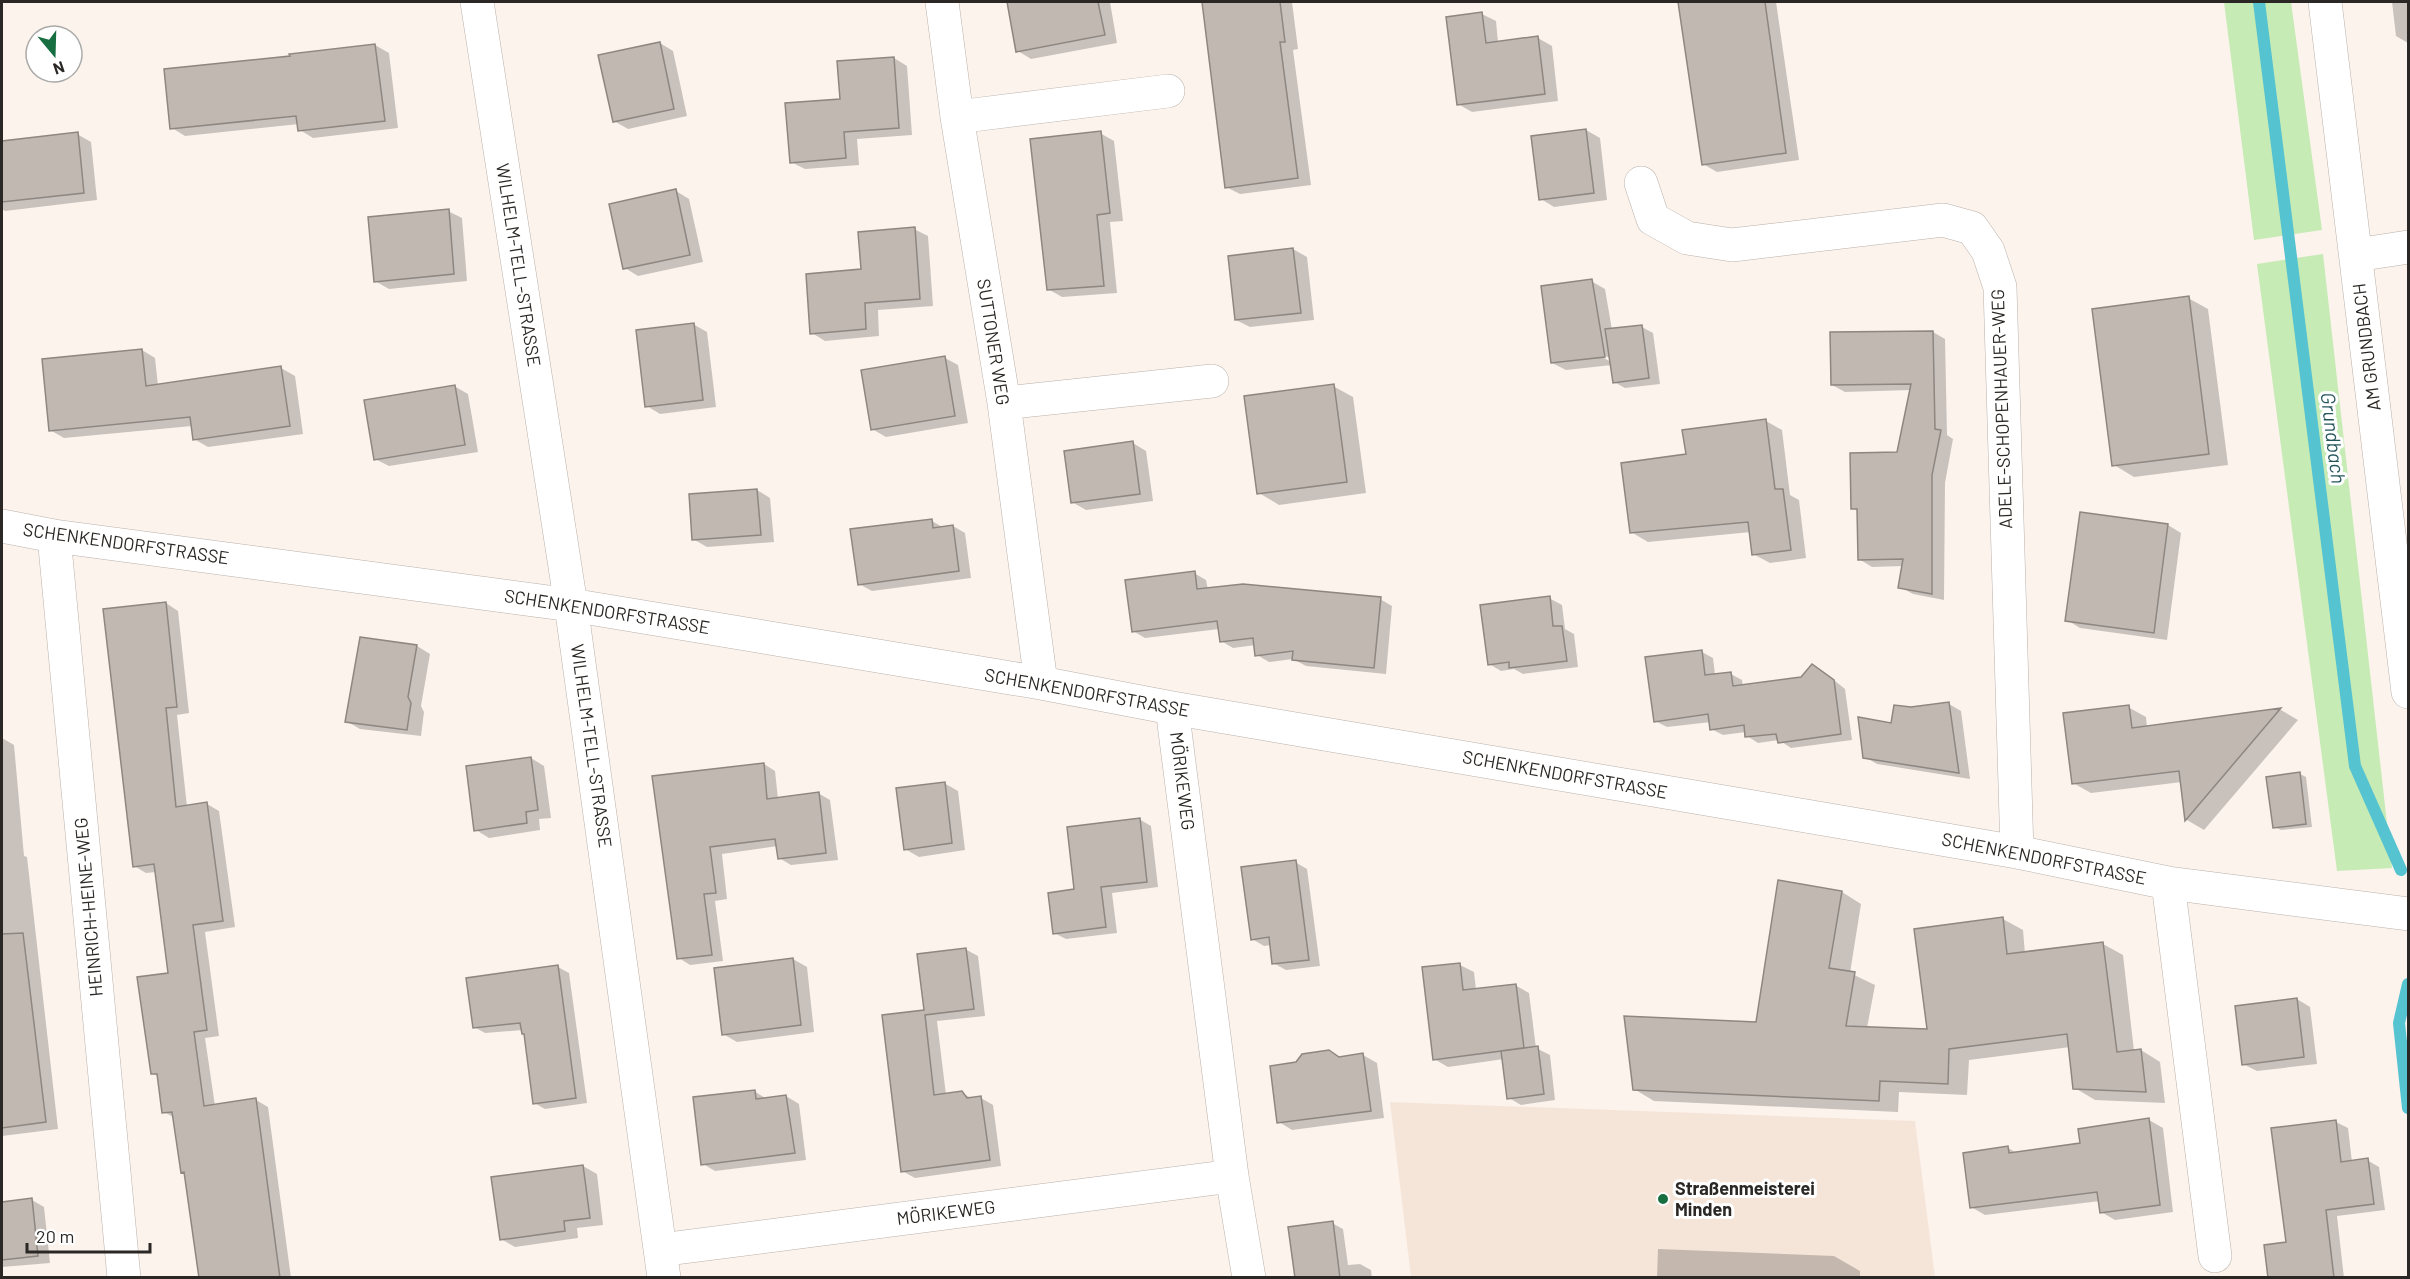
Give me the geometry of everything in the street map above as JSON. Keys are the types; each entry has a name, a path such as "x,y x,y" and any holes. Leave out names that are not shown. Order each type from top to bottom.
{"street":[{"name":"WILHELM-TELL-STRASSE","path":"477,2 571,605 662,1264"},
{"name":"SUTTONER WEG","path":"942,2 957,117 1004,403 1041,683"},
{"name":"AM GRUNDBACH","path":"2325,2 2409,692"},
{"path":"957,117 1168,91"},
{"name":"ADELE-SCHOPENHAUER-WEG","path":"1641,183 1653,219 1687,238 1732,245 1943,220 1972,228 1988,251 2000,287 2017,852"},
{"path":"2356,255 2409,248"},
{"path":"1004,403 1212,381"},
{"name":"SCHENKENDORFSTRASSE","path":"2,526 54,536 571,605 1041,683 1172,708 2017,852 2168,884 2409,914"},
{"name":"HEINRICH-HEINE-WEG","path":"54,536 124,1278"},
{"name":"MÖRIKEWEG","path":"1172,708 1232,1176 1249,1278"},
{"name":"SCHENKENDORFSTRASSE","path":"2168,884 2216,1256"},
{"name":"MÖRIKEWEG","path":"662,1264 1232,1176"}],"shaded area":[{"name":"Straßenmeisterei Minden","path":"1390,1102 1915,1121 1935,1277 1411,1277"}],"green space":[{"path":"2224,2 2291,2 2322,230 2254,240"},
{"path":"2323,254 2392,868 2337,871 2257,264"}],"building":[{"path":"1007,2 1098,2 1105,35 1016,52"},
{"path":"1202,2 1280,2 1285,42 1280,42 1298,178 1225,188"},
{"path":"1678,2 1765,2 1786,153 1702,165"},
{"path":"1482,12 1486,43 1538,36 1545,94 1457,105 1446,17"},
{"path":"660,42 674,109 613,122 598,55"},
{"path":"375,44 385,121 298,131 296,116 170,129 164,69 290,56 289,54"},
{"path":"894,57 899,128 844,132 846,158 790,163 785,103 840,99 837,61"},
{"path":"1586,129 1594,193 1539,200 1531,136"},
{"path":"1101,131 1110,213 1097,215 1104,286 1047,290 1030,139"},
{"path":"78,132 84,193 2,202 2,141"},
{"path":"676,189 690,255 623,269 609,204"},
{"path":"449,209 454,274 374,282 368,217"},
{"path":"915,227 920,299 865,303 866,329 810,334 806,274 861,269 858,232"},
{"path":"1293,248 1301,313 1235,320 1228,256"},
{"path":"1592,279 1605,357 1551,363 1541,286"},
{"path":"2189,296 2209,454 2112,466 2092,309"},
{"path":"694,323 703,400 645,407 636,330"},
{"path":"1642,325 1649,378 1613,383 1605,329"},
{"path":"1933,331 1935,429 1941,430 1932,475 1932,594 1898,588 1903,559 1858,560 1857,509 1851,509 1850,453 1897,452 1911,384 1831,385 1830,332"},
{"path":"142,349 146,386 281,366 290,426 193,440 190,417 49,431 42,359"},
{"path":"945,356 955,416 871,430 861,370"},
{"path":"1334,384 1347,482 1257,494 1244,396"},
{"path":"455,385 465,445 374,460 364,400"},
{"path":"1766,419 1775,489 1783,489 1791,550 1752,555 1748,522 1630,533 1621,463 1686,454 1682,430"},
{"path":"1133,441 1140,494 1071,503 1064,451"},
{"path":"757,489 761,535 692,540 689,494"},
{"path":"2080,512 2168,524 2154,633 2065,621"},
{"path":"932,519 933,528 953,525 959,571 858,585 850,529"},
{"path":"1195,571 1197,589 1243,584 1381,597 1374,668 1292,660 1293,651 1255,656 1253,638 1220,642 1217,621 1132,632 1125,580"},
{"path":"1550,596 1553,626 1562,626 1567,661 1509,668 1509,662 1488,665 1480,605"},
{"path":"166,602 177,707 166,708 176,807 207,802 223,921 193,925 207,1030 194,1032 204,1106 256,1098 280,1278 199,1278 184,1172 181,1173 172,1112 162,1113 157,1074 151,1074 137,977 168,973 154,864 133,867 103,609"},
{"path":"360,637 417,645 408,697 411,703 407,730 345,722"},
{"path":"1702,650 1705,675 1731,672 1733,686 1801,677 1812,664 1834,680 1841,734 1778,743 1776,734 1745,737 1744,725 1710,730 1708,714 1654,722 1645,657"},
{"path":"1949,702 1959,773 1863,758 1858,717 1891,723 1894,705 1911,707"},
{"path":"2129,705 2132,728 2281,708 2185,821 2179,771 2072,784 2063,713"},
{"path":"531,757 538,810 526,812 527,823 474,831 466,766"},
{"path":"764,763 767,799 819,792 826,853 778,859 775,839 710,847 716,893 704,894 712,955 677,959 652,776"},
{"path":"2300,772 2306,824 2273,828 2266,777"},
{"path":"945,782 952,843 904,850 896,788"},
{"path":"1140,818 1147,882 1101,887 1106,927 1053,934 1048,893 1074,889 1067,827"},
{"path":"1296,860 1309,960 1272,964 1269,937 1251,940 1241,867"},
{"path":"1778,880 1842,891 1829,968 1855,972 1846,1026 1927,1029 1914,929 2003,917 2007,954 2103,942 2117,1052 2141,1049 2146,1092 2073,1089 2067,1034 1949,1049 1948,1084 1880,1081 1879,1101 1633,1090 1624,1016 1756,1022"},
{"path":"23,933 46,1122 2,1128 2,934"},
{"path":"966,948 974,1009 925,1015 934,1095 962,1091 967,1098 981,1096 990,1160 901,1172 882,1015 924,1010 917,954"},
{"path":"793,958 801,1025 722,1035 714,968"},
{"path":"1460,963 1463,990 1516,984 1524,1048 1433,1060 1422,967"},
{"path":"558,965 576,1098 533,1104 524,1034 522,1034 520,1023 473,1028 466,978"},
{"path":"2297,998 2304,1057 2242,1065 2235,1006"},
{"path":"1538,1046 1544,1094 1507,1099 1501,1051"},
{"path":"1329,1050 1339,1057 1363,1053 1371,1111 1277,1123 1270,1066 1296,1062 1302,1054"},
{"path":"755,1090 756,1099 786,1095 795,1153 701,1165 693,1097"},
{"path":"2149,1118 2160,1205 2100,1213 2097,1192 1970,1208 1963,1153 2008,1146 2009,1153 2080,1143 2078,1129"},
{"path":"2336,1120 2341,1162 2368,1158 2374,1204 2326,1210 2334,1278 2268,1278 2264,1245 2286,1242 2271,1128"},
{"path":"583,1165 590,1218 564,1221 565,1231 500,1240 491,1177"},
{"path":"32,1198 38,1256 2,1260 2,1202"},
{"path":"1333,1221 1340,1278 1295,1278 1288,1227"}],"waterway":[{"name":"Grundbach","path":"2259,2 2355,766 2401,870"},
{"name":"Grundbach","path":"2408,984 2399,1023 2408,1108"}],"place":[{"name":"Straßenmeisterei Minden","path":"1663,1199"}]}
